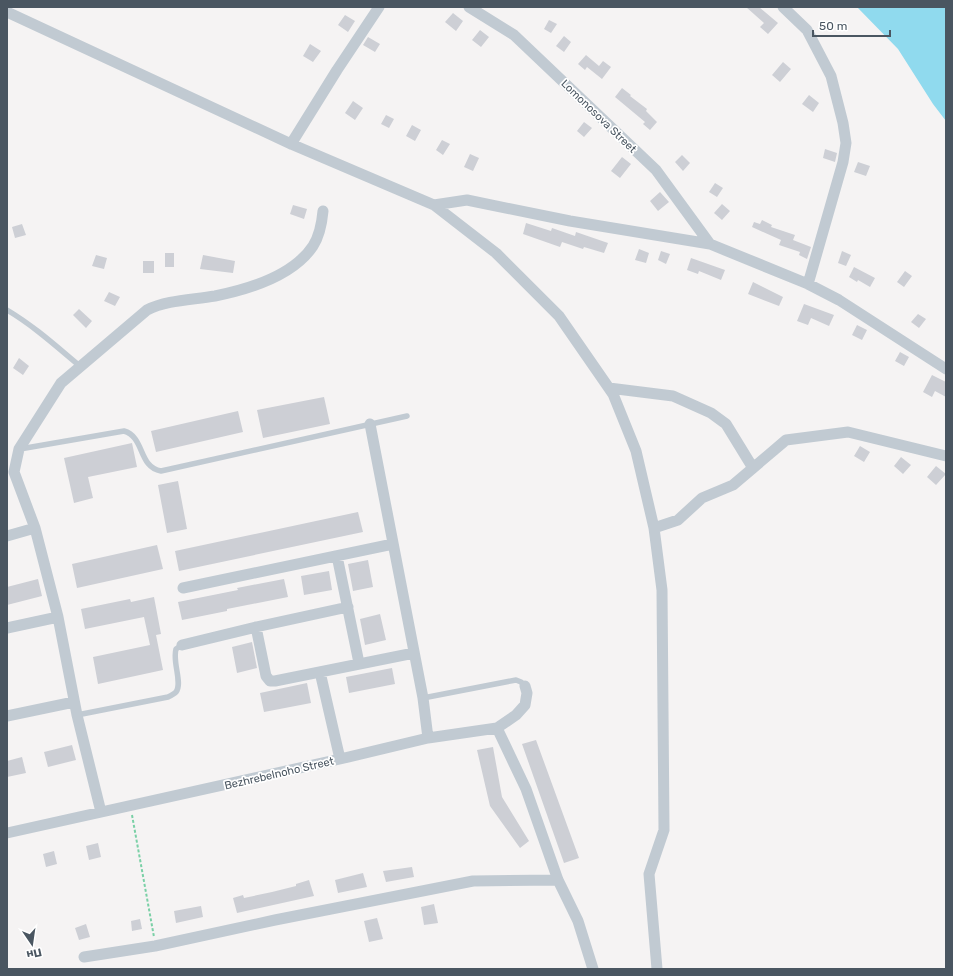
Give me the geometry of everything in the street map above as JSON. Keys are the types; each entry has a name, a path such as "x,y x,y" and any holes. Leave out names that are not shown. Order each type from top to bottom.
{"street":[{"path":"291,144 337,70 379,7"},
{"name":"Lomonosova Street","path":"469,7 514,35 656,170 710,244"},
{"path":"783,7 806,30 831,76 843,123 846,143 843,162 808,284"},
{"path":"7,12 291,144 434,205 496,253 559,316 609,388 613,394 636,450 654,528 662,590 664,830 649,874 657,969"},
{"path":"434,205 467,200 570,220 710,244 808,284 839,300 946,369"},
{"path":"101,812 74,702 58,617 35,528 10,474 19,449 61,383 147,310 157,305 217,295 267,282 299,263 314,245 322,224 323,211"},
{"path":"609,388 673,396 711,413 726,424 753,468"},
{"path":"370,424 423,698 428,738"},
{"path":"654,528 678,520 702,498 733,485 786,440 848,432 946,456"},
{"path":"7,536 35,528"},
{"path":"183,588 393,544"},
{"path":"337,556 359,663"},
{"path":"182,645 348,607"},
{"path":"7,628 58,617"},
{"path":"256,627 266,676 270,680 275,681 414,653"},
{"path":"320,672 340,759"},
{"name":"Bezhrebelnoho Street","path":"7,833 428,738 497,728 516,715 525,705 527,693 525,686"},
{"path":"7,716 74,702"},
{"path":"497,728 526,789 558,880 578,921 593,969"},
{"path":"84,957 155,946 275,920 473,881 558,880"}],"lane":[{"path":"7,310 21,318 81,367"},
{"path":"19,449 124,431 130,432 135,437 148,464 154,470 161,471 407,416"},
{"path":"77,715 168,697 176,693 179,686 174,656 176,649 182,645"},
{"path":"423,698 516,680 525,686"}],"path":[{"path":"131,806 155,946"}],"water":[{"path":"857,7 946,7 946,121 933,104 898,49"}],"building":[{"path":"746,7 759,7 778,23 768,34 760,27 764,23"},
{"path":"453,13 463,21 456,31 445,22"},
{"path":"345,15 355,21 348,32 338,25"},
{"path":"549,20 557,24 551,33 544,29"},
{"path":"480,30 489,37 481,47 472,40"},
{"path":"564,36 571,42 564,52 556,46"},
{"path":"368,37 380,44 375,52 363,45"},
{"path":"310,44 321,51 313,62 303,56"},
{"path":"586,55 599,66 603,61 611,67 602,79 587,67 585,70 578,64"},
{"path":"783,62 791,69 780,82 772,75"},
{"path":"622,88 647,109 646,111 657,122 650,130 643,124 645,122 615,97"},
{"path":"809,95 819,103 813,112 802,104"},
{"path":"353,101 363,108 355,120 345,113"},
{"path":"386,115 394,119 389,128 381,124"},
{"path":"584,122 592,128 584,137 577,131"},
{"path":"412,125 421,130 415,141 406,136"},
{"path":"442,140 450,144 443,155 436,150"},
{"path":"825,149 837,153 835,162 823,158"},
{"path":"470,154 479,158 473,171 464,167"},
{"path":"682,155 690,163 683,171 675,162"},
{"path":"622,157 631,164 620,178 611,171"},
{"path":"858,162 870,166 866,176 854,172"},
{"path":"715,183 723,188 717,197 709,192"},
{"path":"660,192 669,202 658,211 650,201"},
{"path":"722,204 730,211 722,220 714,213"},
{"path":"293,205 307,209 304,219 290,214"},
{"path":"762,220 772,225 771,227 795,235 793,240 811,247 807,259 799,255 800,252 779,245 781,240 752,227 754,222 760,224"},
{"path":"526,223 551,231 552,228 575,236 576,232 608,243 604,253 584,247 583,249 562,242 560,247 523,234"},
{"path":"22,224 26,235 15,238 12,227"},
{"path":"639,249 649,253 646,263 635,260"},
{"path":"661,251 670,254 666,264 658,260"},
{"path":"842,251 851,255 846,266 838,263"},
{"path":"165,253 174,253 174,267 165,267"},
{"path":"96,255 107,258 104,269 92,266"},
{"path":"203,255 235,261 233,273 200,269"},
{"path":"691,258 725,270 721,280 699,271 698,274 687,270"},
{"path":"143,261 154,261 154,273 143,273"},
{"path":"854,267 875,278 870,287 849,277"},
{"path":"905,271 912,276 904,287 897,282"},
{"path":"753,282 783,297 779,306 748,294"},
{"path":"109,292 120,297 115,306 104,301"},
{"path":"804,304 834,315 829,326 811,318 808,325 797,321"},
{"path":"79,309 92,321 86,328 73,315"},
{"path":"918,314 926,319 919,328 911,322"},
{"path":"857,325 867,330 862,340 852,335"},
{"path":"900,352 909,357 904,366 895,361"},
{"path":"19,358 29,366 23,375 13,368"},
{"path":"932,375 946,382 946,397 935,391 932,397 923,392"},
{"path":"324,397 330,424 263,438 257,410"},
{"path":"238,411 243,432 156,452 151,431"},
{"path":"132,443 137,467 88,477 93,498 74,503 64,458"},
{"path":"860,446 870,452 864,462 854,456"},
{"path":"901,457 911,465 903,474 894,466"},
{"path":"936,466 946,474 936,485 927,477"},
{"path":"178,481 187,529 167,533 158,485"},
{"path":"358,512 363,532 179,571 175,551"},
{"path":"157,545 163,569 77,588 72,564"},
{"path":"368,560 373,587 353,591 348,564"},
{"path":"329,571 332,590 304,595 301,576"},
{"path":"38,579 42,596 7,605 7,587"},
{"path":"284,579 288,597 227,609 227,611 182,620 178,602"},
{"path":"154,597 161,634 156,635 163,670 98,684 93,657 150,645 144,617 85,629 81,609 130,599 131,602"},
{"path":"380,614 386,640 365,645 360,619"},
{"path":"252,642 257,668 237,673 232,647"},
{"path":"392,668 395,684 349,693 346,677"},
{"path":"307,683 311,703 264,712 260,693"},
{"path":"536,740 579,858 564,863 522,744"},
{"path":"72,745 76,760 48,767 44,752"},
{"path":"493,747 502,797 529,841 520,848 490,806 477,750"},
{"path":"22,757 26,773 7,777 7,761"},
{"path":"98,843 101,857 89,860 86,846"},
{"path":"54,851 57,864 46,867 43,854"},
{"path":"412,867 414,877 386,882 383,871"},
{"path":"363,873 367,887 338,893 335,880"},
{"path":"309,880 314,896 237,913 233,898 243,895 244,898 272,892 296,886 296,884"},
{"path":"434,904 438,923 424,925 421,907"},
{"path":"201,906 203,917 176,923 174,911"},
{"path":"377,918 383,939 369,942 364,921"},
{"path":"140,919 142,929 132,931 131,921"},
{"path":"86,924 90,937 79,940 75,928"}]}
